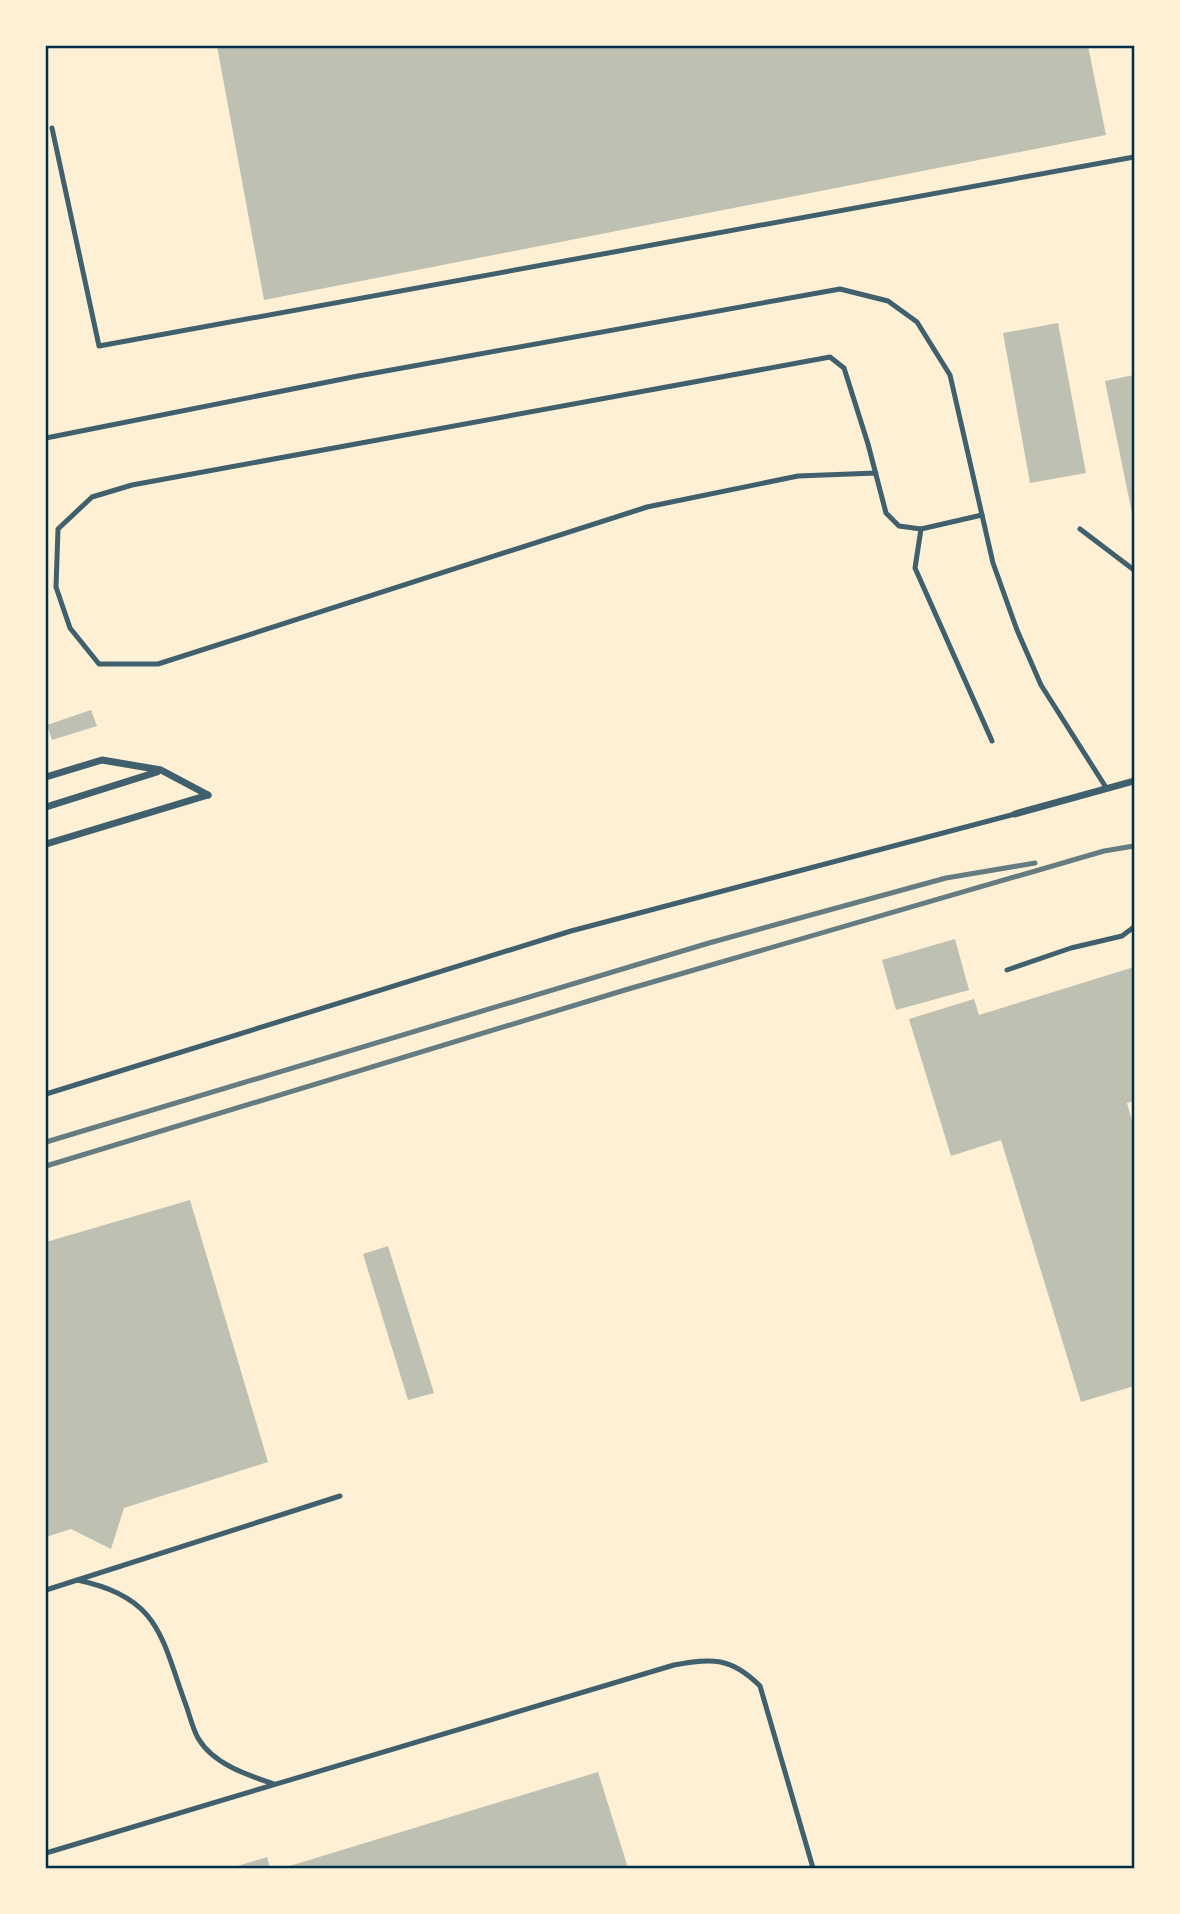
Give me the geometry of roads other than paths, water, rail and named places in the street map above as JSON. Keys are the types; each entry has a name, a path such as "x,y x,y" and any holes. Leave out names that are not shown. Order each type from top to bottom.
{"street":[{"path":"46,777 102,760 161,770 208,795 46,844"},
{"path":"46,807 161,770"},
{"path":"1015,814 1135,781"}],"lane":[{"path":"52,128 100,346 1135,157"},
{"path":"46,438 358,376 840,289 888,301 917,323 950,375 993,563 1017,630 1041,685 1107,789"},
{"path":"876,473 798,476 647,507 158,664 99,664 70,628 56,587 58,529 92,497 132,485 830,356 844,368 876,473 886,513 899,526 921,529 982,515"},
{"path":"921,529 915,568 992,741"},
{"path":"1080,529 1135,570"},
{"path":"46,1094 572,932 1015,814"},
{"path":"1007,970 1071,948 1122,936 1135,927"},
{"path":"46,1590 340,1496"},
{"path":"77,1580 104,1586 140,1606 155,1622 198,1738 218,1760 274,1784"},
{"path":"46,1853 674,1665 706,1659 724,1662 745,1671 760,1686 813,1868"}],"railway":[{"path":"46,1166 625,990 1104,851 1134,846"},
{"path":"46,1142 709,943 946,878 1035,863"}]}
